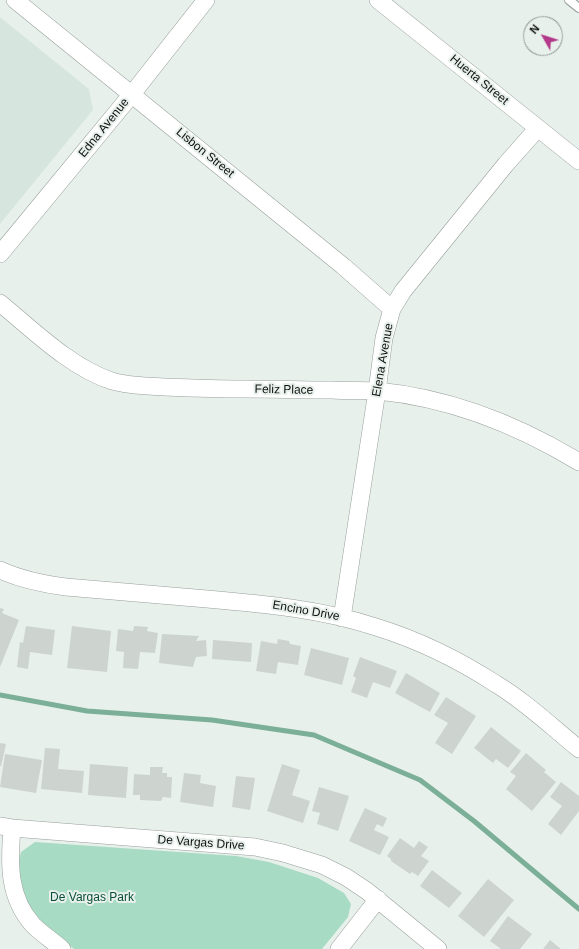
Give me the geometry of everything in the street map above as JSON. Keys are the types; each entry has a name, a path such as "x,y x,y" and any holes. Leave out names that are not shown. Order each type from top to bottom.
{"street":[{"name":"Lisbon Street","path":"15,0 343,266 392,309"},
{"name":"Edna Avenue","path":"0,254 132,94 206,0"},
{"name":"Huerta Street","path":"378,0 579,161"},
{"name":"Elena Avenue","path":"342,618 384,338 392,309 408,285 506,164 538,128"},
{"name":"Feliz Place","path":"0,303 70,360 89,371 111,380 129,385 199,388 377,391 414,396 437,401 481,415 520,430 579,462"},
{"name":"Encino Drive","path":"0,570 19,578 60,586 276,605 342,618 377,627 418,642 458,662 514,696 579,749"},
{"name":"De Vargas Drive","path":"62,949 34,926 20,909 14,894 11,878 10,846 6,827 255,847 283,852 322,865 346,877 378,899 438,949"},
{"path":"339,949 378,899"}],"lane":[{"path":"569,0 579,8"}],"shaded area":[{"path":"0,17 89,89 93,110 0,224"}],"green space":[{"name":"De Vargas Park","path":"35,842 236,856 269,862 318,878 344,893 351,904 348,917 322,949 74,949 36,917 24,901 18,864 21,852"}],"building":[{"path":"0,608 4,609 2,613 19,620 0,667"},
{"path":"26,626 55,630 52,655 30,652 28,669 17,667 20,642 23,643"},
{"path":"72,626 111,631 107,672 67,668"},
{"path":"134,626 148,627 147,631 158,633 155,653 140,652 138,669 123,668 124,652 116,651 118,629 133,631"},
{"path":"162,634 199,636 196,641 206,640 207,656 196,657 193,667 159,663"},
{"path":"278,639 289,641 290,644 301,646 298,665 278,662 276,674 256,671 261,641 277,644"},
{"path":"213,640 252,643 251,662 212,659"},
{"path":"311,648 349,658 342,685 304,675"},
{"path":"360,657 397,671 390,688 373,682 367,698 351,692 356,678 353,676"},
{"path":"406,673 440,693 430,712 395,693"},
{"path":"446,697 476,716 452,754 435,743 448,723 434,715"},
{"path":"491,727 521,751 508,768 496,759 493,763 474,748"},
{"path":"0,743 6,744 1,766 0,766"},
{"path":"45,748 60,749 58,769 84,771 82,793 41,789"},
{"path":"526,753 546,770 544,772 556,782 532,811 506,789 516,776 510,772"},
{"path":"5,754 42,760 36,793 0,787"},
{"path":"90,764 128,767 126,798 88,795"},
{"path":"282,764 300,770 292,795 310,801 303,823 267,811"},
{"path":"150,767 163,767 162,773 167,773 167,777 172,777 171,798 163,797 161,801 140,800 140,795 133,795 134,774 150,775"},
{"path":"184,773 201,775 200,783 216,786 213,807 180,802"},
{"path":"236,776 255,778 250,810 232,807"},
{"path":"561,782 579,796 579,811 561,835 548,824 562,806 550,797"},
{"path":"319,787 349,796 338,831 317,824 320,813 312,811"},
{"path":"365,808 387,818 383,827 377,824 374,830 389,837 380,855 349,841"},
{"path":"400,838 414,848 419,841 428,847 421,856 429,861 418,876 412,872 410,874 391,861 391,859 387,856"},
{"path":"432,870 462,893 449,908 420,886"},
{"path":"488,879 514,900 484,937 458,916"},
{"path":"508,916 532,934 520,949 501,949 490,941"},
{"path":"550,940 561,949 543,949"}],"waterway":[{"path":"0,695 87,711 212,720 314,735 420,780 474,821 579,909"}]}
